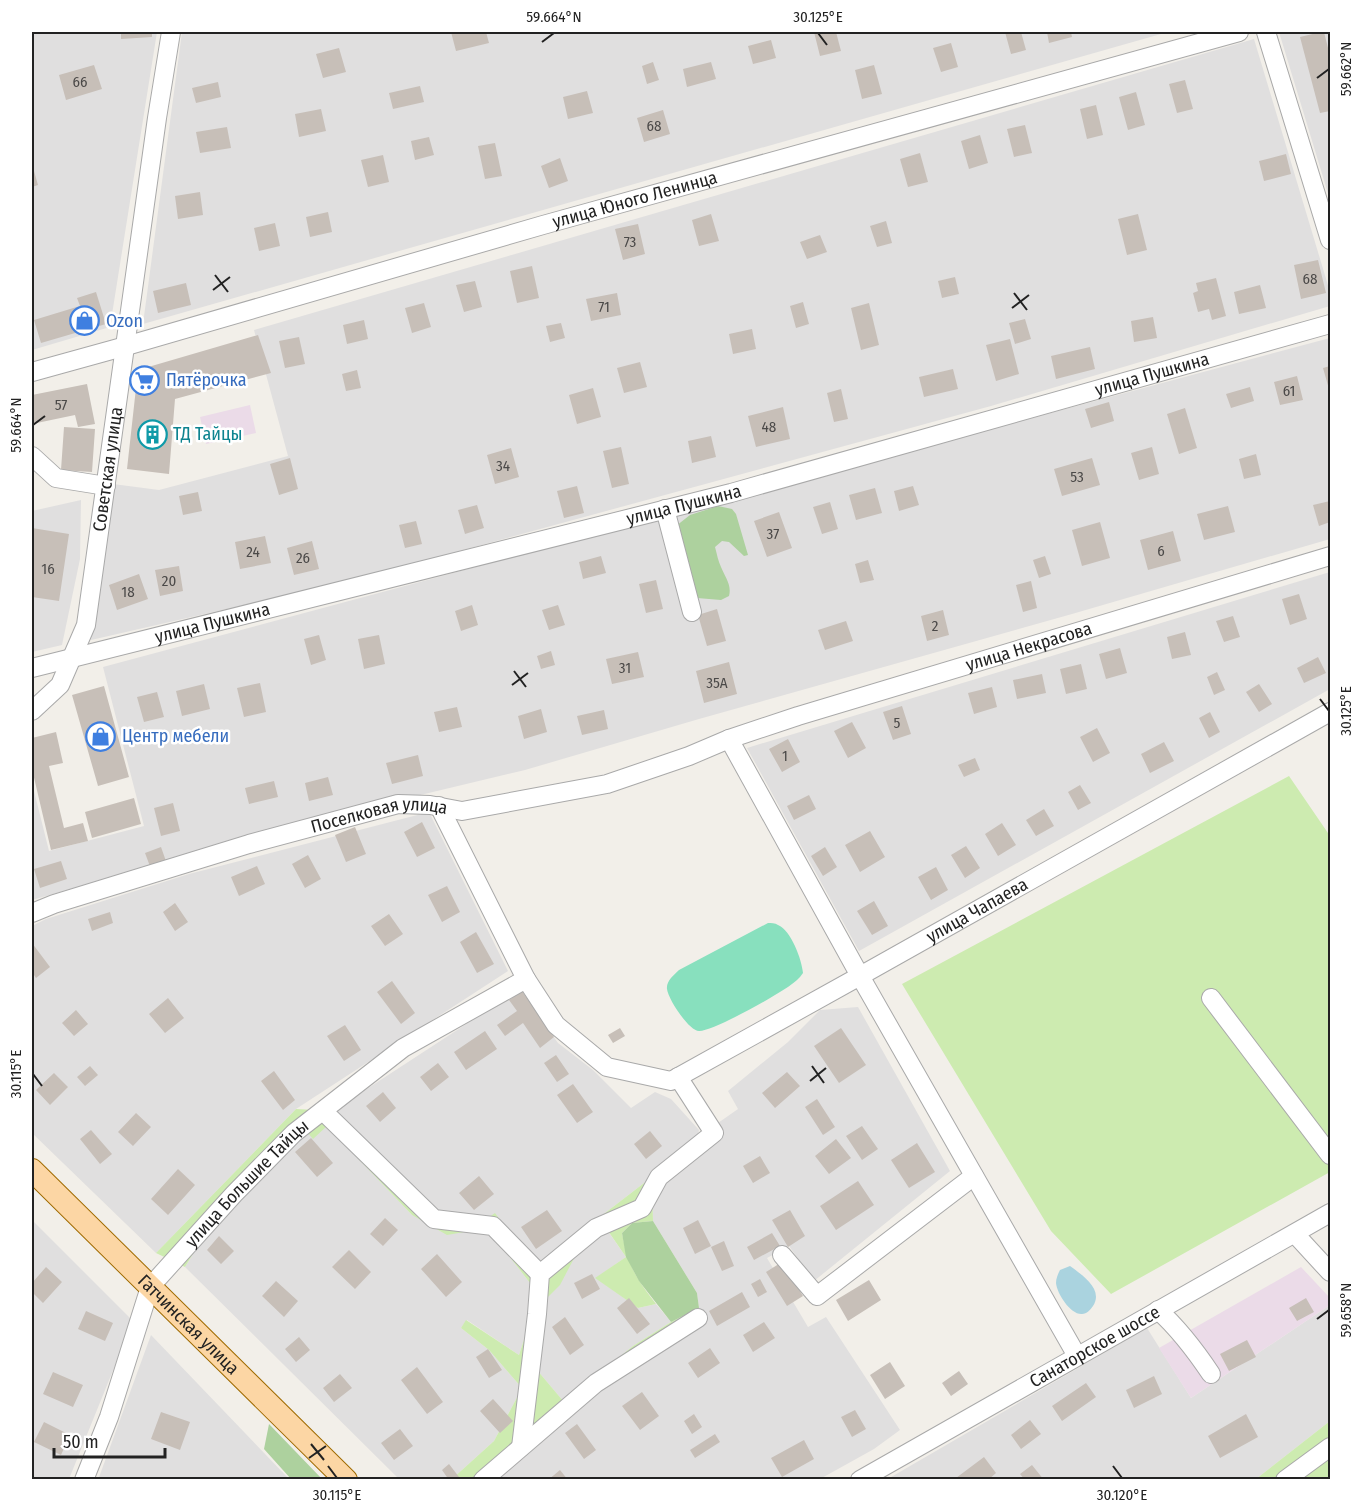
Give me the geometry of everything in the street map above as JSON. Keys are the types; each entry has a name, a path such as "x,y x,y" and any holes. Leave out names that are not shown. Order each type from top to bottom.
{"main road":[{"name":"Гатчинская улица","path":"32,1170 346,1479"}],"street":[{"name":"Советская улица","path":"32,711 60,685 86,625 171,32"},
{"name":"улица Юного Ленинца","path":"32,372 543,225 1239,32"},
{"path":"1266,32 1330,240"},
{"name":"улица Пушкина","path":"32,668 742,489 1330,324"},
{"path":"32,456 56,478 106,486"},
{"path":"665,509 693,612"},
{"name":"улица Некрасова","path":"729,739 798,716 1330,556"},
{"name":"улица Чапаева","path":"678,1077 1330,712"},
{"path":"729,739 1077,1356"},
{"name":"Поселковая улица","path":"32,913 54,904 249,844 398,804 462,811 607,784 690,756 729,739"},
{"path":"439,807 526,979 556,1025 607,1067 671,1081 678,1077 714,1133 659,1177 642,1208 596,1228 540,1274 521,1447"},
{"name":"улица Большие Тайцы","path":"84,1479 109,1417 150,1287 234,1194 294,1133 403,1048 526,979"},
{"path":"1211,998 1330,1155"},
{"path":"323,1111 434,1219 493,1226 540,1274"},
{"path":"782,1255 817,1296 974,1176"},
{"name":"Санаторское шоссе","path":"860,1479 1330,1213"},
{"path":"1295,1234 1330,1272"},
{"path":"1158,1310 1190,1343 1211,1374"},
{"path":"483,1479 596,1383 698,1318"},
{"path":"1285,1479 1330,1447"}],"shaded area":[{"path":"32,32 157,32 110,327 32,350"},
{"path":"182,32 1168,32 143,324"},
{"path":"1279,32 1330,32 1330,200"},
{"path":"1254,39 1330,292 1330,306 991,406 357,579 91,640 113,484 159,490 288,456 254,330"},
{"path":"1330,338 1330,539 525,770 291,826 32,900 32,783 49,851 144,826 103,667"},
{"path":"250,405 256,433 206,444 200,417"},
{"path":"81,500 80,559 62,645 32,652 32,511"},
{"path":"1330,572 1330,689 859,951 747,748"},
{"path":"429,812 508,971 296,1109 156,1253 32,1133 32,926 46,919 189,874"},
{"path":"520,989 558,1043 593,1070 631,1108 655,1092 671,1099 699,1130 696,1143 535,1267 482,1222 446,1222 333,1111"},
{"path":"858,1007 950,1171 814,1281 789,1246 767,1258 808,1327 826,1317 900,1430 874,1449 820,1479 493,1480 618,1372 672,1341 699,1308 697,1293 653,1221 652,1187 723,1135 718,1123 738,1109 728,1091 788,1042 820,1010"},
{"path":"327,1126 412,1215 492,1234 530,1283 533,1312 519,1355 467,1320 461,1328 489,1350 522,1388 494,1441 452,1479 399,1479 185,1267 202,1239 306,1132"},
{"path":"32,1220 133,1321 69,1479 32,1479"},
{"path":"605,1227 626,1257 596,1278 638,1308 656,1304 671,1322 633,1346 564,1402 537,1370 544,1301 581,1245"},
{"path":"1301,1267 1330,1298 1330,1305 1191,1398 1159,1348"},
{"path":"1330,1305 1330,1421 1256,1479 886,1480 1147,1328 1191,1398"},
{"path":"151,1335 289,1479 98,1480"}],"green space":[{"path":"718,506 732,509 736,514 748,555 744,556 729,542 722,541 715,547 729,585 729,596 721,600 697,598 676,526 690,515"},
{"path":"1289,776 1330,836 1330,1172 1111,1294 1051,1231 902,984"},
{"path":"768,923 777,924 787,933 798,953 803,973 779,993 749,1010 706,1030 695,1030 671,1000 667,989 669,981 679,970"},
{"path":"296,1109 333,1111 431,1218 482,1222 495,1213 535,1267 696,1143 723,1135 652,1187 653,1221 632,1223 622,1233 634,1271 656,1304 638,1308 595,1278 626,1257 606,1228 581,1245 560,1285 544,1301 537,1370 564,1402 633,1346 671,1322 699,1308 672,1341 618,1372 493,1479 452,1479 494,1441 522,1388 489,1350 461,1328 466,1320 519,1355 533,1312 530,1283 492,1234 476,1230 447,1235 412,1215 327,1126 313,1139 307,1132 202,1239 185,1267 156,1253"},
{"path":"653,1221 697,1293 699,1308 671,1322 639,1281 626,1257 622,1233 632,1223"},
{"path":"1330,1421 1330,1479 1256,1479"},
{"path":"269,1424 322,1479 291,1479 264,1449"}],"water":[{"path":"1070,1266 1090,1283 1096,1294 1093,1306 1084,1314 1069,1308 1057,1288 1056,1279 1060,1270"}],"building":[{"path":"121,32 152,32 152,37 121,39"},
{"path":"451,32 486,32 489,43 456,51"},
{"path":"814,32 836,32 841,51 820,56"},
{"path":"1005,32 1021,32 1026,50 1011,54"},
{"path":"1047,32 1071,32 1072,37 1049,43"},
{"path":"1324,32 1330,56 1330,111 1320,113 1300,37"},
{"path":"771,40 776,58 753,64 748,46"},
{"path":"951,43 958,67 941,72 933,48"},
{"path":"339,48 346,72 323,78 316,54"},
{"path":"653,62 659,80 647,84 642,66"},
{"path":"711,62 716,79 687,87 683,69"},
{"path":"94,65 102,89 66,100 59,75"},
{"path":"874,65 882,94 862,99 855,70"},
{"path":"1185,80 1193,109 1177,113 1169,84"},
{"path":"218,82 221,97 196,103 192,88"},
{"path":"420,86 424,102 393,109 389,93"},
{"path":"587,91 593,113 568,119 563,97"},
{"path":"1136,92 1145,125 1128,130 1119,97"},
{"path":"1096,105 1103,135 1087,139 1080,109"},
{"path":"321,109 326,131 299,137 295,114"},
{"path":"663,110 670,134 644,142 637,118"},
{"path":"1025,125 1032,153 1014,157 1007,129"},
{"path":"227,127 231,148 200,153 196,132"},
{"path":"980,135 988,163 969,169 961,141"},
{"path":"429,137 434,155 415,160 411,141"},
{"path":"495,143 502,176 485,179 478,146"},
{"path":"920,153 928,182 908,187 900,159"},
{"path":"1286,154 1291,174 1264,181 1259,161"},
{"path":"383,155 389,182 368,187 361,160"},
{"path":"560,158 568,181 549,188 541,166"},
{"path":"32,164 38,185 32,187"},
{"path":"200,192 203,215 178,219 175,196"},
{"path":"328,212 332,232 310,237 306,217"},
{"path":"711,214 719,241 699,246 692,220"},
{"path":"1138,214 1147,250 1127,255 1118,219"},
{"path":"886,221 892,243 877,247 870,226"},
{"path":"275,223 280,246 259,251 254,228"},
{"path":"638,224 645,254 623,260 615,229"},
{"path":"820,235 827,252 807,259 800,242"},
{"path":"1318,260 1326,293 1301,299 1294,265"},
{"path":"532,266 539,298 517,303 510,271"},
{"path":"955,277 959,294 942,298 938,281"},
{"path":"1216,278 1226,316 1212,320 1209,309 1198,312 1193,293 1198,291 1196,283"},
{"path":"475,281 482,307 464,312 456,285"},
{"path":"186,283 191,305 158,313 153,291"},
{"path":"1260,285 1266,308 1239,314 1234,292"},
{"path":"96,292 106,324 41,343 34,320 80,306 77,298"},
{"path":"617,293 621,315 591,321 586,299"},
{"path":"803,302 809,324 796,328 790,306"},
{"path":"424,303 431,327 412,333 405,308"},
{"path":"869,303 879,345 861,350 851,308"},
{"path":"1153,317 1157,338 1134,342 1131,321"},
{"path":"1025,319 1031,339 1015,344 1009,323"},
{"path":"364,320 368,339 347,344 343,325"},
{"path":"561,323 565,338 550,342 546,326"},
{"path":"752,329 756,349 733,354 729,334"},
{"name":"ТД Тайцы","path":"258,335 271,373 175,399 169,474 127,469 138,370"},
{"path":"299,337 305,364 285,368 279,341"},
{"path":"1010,339 1019,374 996,381 986,345"},
{"path":"1090,347 1095,369 1056,379 1051,356"},
{"path":"640,362 647,387 624,393 617,368"},
{"path":"1330,366 1330,388 1329,389 1323,368"},
{"path":"953,369 958,389 924,397 919,377"},
{"path":"357,370 361,388 346,391 342,374"},
{"path":"1297,376 1303,400 1280,405 1274,382"},
{"path":"87,384 95,424 78,427 75,415 32,424 32,395"},
{"path":"1250,387 1254,401 1231,408 1226,394"},
{"path":"593,388 601,417 577,424 569,395"},
{"path":"841,389 848,419 834,422 827,393"},
{"path":"1109,402 1114,421 1091,428 1085,409"},
{"path":"783,407 790,439 756,447 748,416"},
{"path":"1185,408 1197,448 1179,454 1167,414"},
{"path":"64,427 95,429 92,472 61,470"},
{"path":"711,436 716,457 692,463 688,441"},
{"path":"621,447 629,484 612,488 603,451"},
{"path":"1152,447 1159,474 1139,480 1131,453"},
{"path":"511,448 519,477 495,484 487,455"},
{"path":"1256,454 1261,475 1244,479 1239,459"},
{"path":"290,458 298,489 279,495 270,464"},
{"path":"1092,458 1100,485 1062,496 1054,469"},
{"path":"577,486 584,513 564,518 557,491"},
{"path":"913,486 919,505 899,511 894,491"},
{"path":"875,488 882,513 856,520 849,495"},
{"path":"198,492 202,511 183,515 179,496"},
{"path":"1330,501 1330,522 1319,526 1313,505"},
{"path":"830,502 838,529 822,534 813,507"},
{"path":"477,505 484,528 465,534 458,510"},
{"path":"1228,506 1235,532 1204,540 1197,514"},
{"path":"779,512 792,548 767,557 754,521"},
{"path":"416,521 422,544 405,548 399,525"},
{"path":"1100,522 1110,558 1082,566 1072,530"},
{"path":"32,528 69,534 59,601 32,597"},
{"path":"1173,531 1181,561 1148,570 1140,540"},
{"path":"265,536 271,563 240,569 235,542"},
{"path":"312,541 319,569 294,575 287,548"},
{"path":"601,556 606,573 583,579 579,562"},
{"path":"1045,556 1051,574 1039,578 1033,560"},
{"path":"868,560 874,580 860,583 855,564"},
{"path":"179,566 183,591 160,596 155,570"},
{"path":"139,574 148,599 117,610 109,585"},
{"path":"656,580 663,609 646,613 639,584"},
{"path":"1031,581 1037,608 1023,612 1016,585"},
{"path":"1299,594 1307,619 1290,625 1282,599"},
{"path":"472,605 478,625 461,631 455,611"},
{"path":"558,605 565,625 549,630 542,610"},
{"path":"717,609 726,641 707,646 698,615"},
{"path":"943,610 949,635 927,641 921,616"},
{"path":"1233,616 1240,637 1224,642 1216,621"},
{"path":"846,621 853,641 825,650 818,630"},
{"path":"1185,632 1191,655 1172,659 1167,637"},
{"path":"319,635 326,660 311,665 304,639"},
{"path":"379,635 385,664 364,669 358,639"},
{"path":"1120,648 1127,673 1106,679 1099,654"},
{"path":"551,651 555,665 541,669 537,656"},
{"path":"638,652 644,677 612,684 606,659"},
{"path":"1318,657 1326,673 1304,683 1297,668"},
{"path":"729,662 737,694 704,703 696,671"},
{"path":"1081,664 1087,689 1066,694 1060,669"},
{"path":"1217,672 1225,690 1214,695 1207,677"},
{"path":"1042,674 1046,693 1017,699 1013,680"},
{"path":"260,683 266,712 244,717 237,688"},
{"path":"204,684 210,709 182,716 176,691"},
{"path":"1259,684 1272,704 1259,712 1246,692"},
{"name":"Центр мебели","path":"104,686 129,777 98,786 72,695"},
{"path":"992,687 997,707 974,714 968,693"},
{"path":"157,692 164,717 144,722 137,697"},
{"path":"902,706 911,734 893,740 883,712"},
{"path":"457,707 462,727 439,732 434,712"},
{"path":"541,709 547,732 524,739 518,716"},
{"path":"604,710 608,729 582,735 577,716"},
{"path":"1210,712 1220,732 1209,738 1199,718"},
{"path":"852,722 866,748 848,758 834,731"},
{"path":"1097,728 1110,753 1093,762 1080,737"},
{"path":"56,732 63,763 49,766 64,828 83,823 88,841 51,850 32,769 32,738"},
{"path":"788,739 800,762 782,772 769,749"},
{"path":"1164,742 1174,761 1150,773 1141,754"},
{"path":"418,755 423,776 392,784 386,763"},
{"path":"975,758 980,770 964,777 958,765"},
{"path":"328,777 333,795 309,801 305,783"},
{"path":"274,781 278,797 249,804 245,788"},
{"path":"1080,785 1091,803 1078,810 1068,792"},
{"path":"809,795 816,809 794,820 787,806"},
{"path":"134,798 141,824 92,838 85,812"},
{"path":"173,803 180,831 161,836 154,808"},
{"path":"1044,809 1054,826 1036,836 1026,820"},
{"path":"422,822 435,848 417,857 404,832"},
{"path":"1002,823 1016,845 998,856 985,834"},
{"path":"355,827 366,854 346,862 335,835"},
{"path":"870,831 885,857 860,872 845,845"},
{"path":"966,846 980,868 965,878 951,855"},
{"path":"161,847 167,864 151,869 145,853"},
{"path":"825,847 837,867 823,876 811,856"},
{"path":"308,855 321,879 305,888 292,864"},
{"path":"61,861 67,879 40,888 34,869"},
{"path":"257,866 265,884 239,896 231,877"},
{"path":"936,867 948,890 931,900 918,877"},
{"path":"447,886 460,912 442,922 428,895"},
{"path":"874,901 888,926 872,935 857,911"},
{"path":"175,903 188,922 175,931 163,912"},
{"path":"110,912 113,923 92,931 88,919"},
{"path":"389,914 403,934 385,946 371,926"},
{"path":"476,932 494,964 477,973 460,942"},
{"path":"32,943 50,967 36,978 32,972"},
{"path":"392,981 415,1013 401,1024 377,992"},
{"path":"522,991 554,1037 540,1048 523,1023 505,1036 497,1025 517,1011 509,1000"},
{"path":"168,998 184,1018 165,1033 149,1014"},
{"path":"76,1010 88,1024 74,1036 62,1023"},
{"path":"345,1025 361,1050 344,1061 327,1036"},
{"path":"620,1028 625,1036 613,1043 608,1035"},
{"path":"841,1028 866,1065 839,1083 814,1046"},
{"path":"485,1031 497,1049 466,1070 454,1052"},
{"path":"556,1055 569,1074 557,1082 544,1063"},
{"path":"438,1063 449,1077 431,1091 420,1077"},
{"path":"90,1066 98,1075 85,1086 77,1077"},
{"path":"274,1071 295,1100 283,1110 261,1081"},
{"path":"787,1072 800,1086 775,1108 762,1093"},
{"path":"54,1073 68,1087 50,1105 36,1090"},
{"path":"573,1084 593,1112 577,1123 557,1095"},
{"path":"383,1092 396,1108 380,1122 366,1106"},
{"path":"817,1099 835,1127 823,1135 805,1107"},
{"path":"136,1113 151,1127 133,1146 118,1132"},
{"path":"862,1126 878,1149 862,1160 846,1136"},
{"path":"91,1130 112,1154 100,1164 80,1139"},
{"path":"650,1131 662,1146 646,1159 634,1144"},
{"path":"311,1138 333,1163 317,1177 295,1152"},
{"path":"836,1139 851,1158 829,1174 815,1156"},
{"path":"917,1143 935,1172 909,1188 891,1160"},
{"path":"760,1156 770,1173 753,1183 743,1166"},
{"path":"178,1169 195,1185 168,1215 151,1199"},
{"path":"479,1176 494,1194 474,1210 459,1193"},
{"path":"858,1181 874,1205 836,1230 820,1206"},
{"path":"547,1210 562,1231 536,1249 521,1227"},
{"path":"790,1210 805,1236 788,1247 772,1220"},
{"path":"385,1218 398,1230 383,1246 370,1234"},
{"path":"698,1220 711,1246 695,1254 683,1228"},
{"path":"772,1233 780,1246 754,1260 747,1247"},
{"path":"219,1236 234,1251 221,1264 207,1250"},
{"path":"724,1241 734,1266 722,1271 711,1247"},
{"path":"349,1250 371,1272 355,1289 332,1267"},
{"path":"437,1254 462,1282 446,1297 421,1269"},
{"path":"782,1262 803,1296 787,1306 766,1272"},
{"path":"46,1267 62,1282 43,1303 32,1292 32,1283"},
{"path":"592,1274 600,1289 582,1299 574,1283"},
{"path":"760,1279 767,1292 758,1297 751,1284"},
{"path":"869,1280 881,1300 848,1321 836,1300"},
{"path":"276,1281 298,1301 284,1317 262,1296"},
{"path":"742,1292 750,1307 717,1326 709,1311"},
{"path":"629,1298 650,1324 637,1334 617,1308"},
{"path":"1306,1298 1314,1312 1297,1321 1289,1308"},
{"path":"86,1311 113,1323 105,1341 78,1329"},
{"path":"565,1317 584,1345 570,1355 552,1327"},
{"path":"764,1322 775,1338 753,1352 743,1335"},
{"path":"299,1337 310,1350 296,1362 285,1349"},
{"path":"1247,1340 1256,1357 1229,1371 1220,1354"},
{"path":"710,1348 720,1363 698,1378 688,1363"},
{"path":"488,1349 502,1370 489,1378 476,1357"},
{"path":"890,1362 905,1386 885,1399 870,1375"},
{"path":"417,1367 443,1402 427,1414 401,1380"},
{"path":"959,1371 968,1384 951,1396 942,1383"},
{"path":"53,1372 83,1385 73,1407 43,1394"},
{"path":"340,1374 352,1388 334,1402 323,1388"},
{"path":"1154,1376 1162,1394 1134,1408 1126,1390"},
{"path":"1086,1383 1096,1397 1062,1421 1052,1406"},
{"path":"642,1392 659,1416 640,1430 622,1406"},
{"path":"493,1399 513,1421 500,1433 480,1411"},
{"path":"855,1410 866,1429 852,1437 841,1417"},
{"path":"161,1412 190,1422 180,1450 151,1439"},
{"path":"694,1414 702,1427 692,1434 684,1421"},
{"path":"1246,1414 1258,1437 1220,1458 1208,1436"},
{"path":"1030,1420 1041,1434 1021,1449 1011,1435"},
{"path":"44,1422 70,1435 61,1455 34,1442"},
{"path":"577,1424 596,1450 584,1459 565,1433"},
{"path":"400,1429 413,1446 394,1460 381,1443"},
{"path":"715,1434 720,1442 695,1458 690,1450"},
{"path":"804,1440 814,1459 782,1477 771,1458"},
{"path":"984,1457 996,1473 988,1480 957,1480 956,1478"},
{"path":"449,1464 459,1477 455,1480 449,1480 442,1470"},
{"path":"1032,1465 1044,1480 1025,1480 1020,1474"},
{"path":"560,1470 568,1480 548,1480"}],"place":[{"name":"Ozon","path":"85,321"},
{"name":"Пятёрочка","path":"145,380"},
{"name":"ТД Тайцы","path":"152,434"},
{"name":"Центр мебели","path":"101,736"}]}
